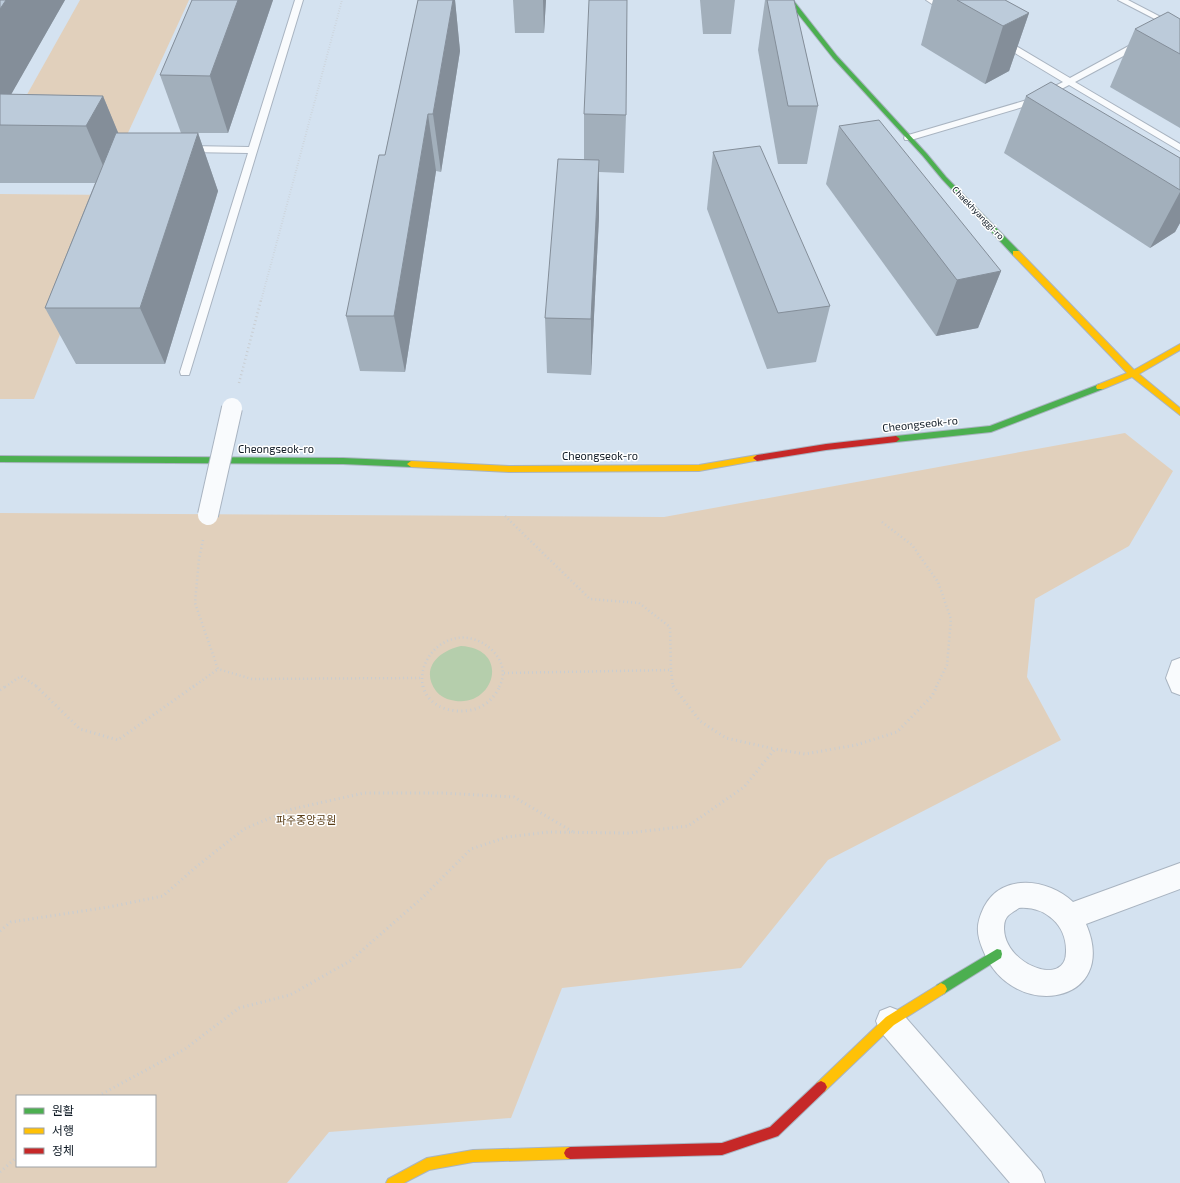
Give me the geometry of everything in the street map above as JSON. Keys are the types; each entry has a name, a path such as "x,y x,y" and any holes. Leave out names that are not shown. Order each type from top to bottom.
{"street":[{"name":"Chaekhyanggi-ro","path":"790,0 835,58 944,178 1133,374 1180,412"},
{"name":"Cheongseok-ro","path":"0,459 342,461 509,469 699,468 826,446 991,429 1133,374 1180,347"},
{"path":"208,514 232,408"},
{"path":"1180,668 1178,678 1180,685"},
{"path":"1069,917 1180,876"},
{"path":"1028,895 1044,898 1057,906 1069,917 1077,930 1080,945 1080,960 1074,972 1063,980 1050,984 1035,983 1020,977 1007,967 997,954 991,939 991,925 995,912 1003,902 1014,896 1028,895"},
{"path":"392,1183 427,1164 473,1156 722,1149 774,1132 890,1021 997,954"},
{"path":"890,1021 1030,1183"}],"lane":[{"path":"185,372 299,0"},
{"path":"930,0 957,16"},
{"path":"1122,0 1175,26"},
{"path":"997,39 1180,148"},
{"path":"908,138 1030,102 1071,82 1085,72 1146,40"},
{"path":"182,148 253,150"}],"path":[{"path":"232,408 342,0"},
{"path":"208,514 199,559 195,603 218,669"},
{"path":"505,516 590,599 639,602 670,627 672,685 700,721 726,738 805,754 856,745 897,732 932,696 947,665 951,619 938,582 912,546 882,522"},
{"path":"468,638 480,640 490,646 503,662 504,673 502,684 497,695 487,703 475,709 463,712 450,711 438,707 429,699 423,689 421,678 422,667 427,657 445,642 456,639 468,638"},
{"path":"218,669 252,679 421,678"},
{"path":"0,690 22,676 41,689 80,729 118,740 218,669"},
{"path":"504,673 671,670"},
{"path":"100,1095 185,1049 239,1008 290,995 350,961 422,898 471,848 507,838 549,832 628,833 688,826 744,787 775,749"},
{"path":"0,931 10,922 109,907 163,896 196,867 244,829 292,809 364,793 442,793 514,797 574,832"},
{"path":"0,1172 16,1158"}],"green space":[{"path":"80,0 189,0 127,135 6,132"},
{"path":"0,194 116,195 34,399 0,399"},
{"name":"파주중앙공원","path":"1125,433 1173,471 1129,546 1035,599 1027,677 1061,740 828,860 741,968 562,988 511,1118 329,1132 287,1183 0,1183 0,513 664,517"}],"shaded area":[{"path":"461,646 477,650 487,657 492,667 491,678 486,689 478,697 466,701 451,700 441,696 436,691 430,675 434,662 439,657 453,648"}],"building":[{"path":"0,0 6,0 0,9"},
{"path":"192,0 238,0 210,76 160,75"},
{"path":"418,0 453,0 433,114 428,114 394,316 346,316 379,155 385,155"},
{"path":"589,0 627,0 626,115 584,114"},
{"path":"767,0 794,0 818,106 788,106"},
{"path":"957,0 1005,0 1029,13 1003,26"},
{"path":"1168,12 1180,19 1180,54 1135,29"},
{"path":"1051,82 1180,158 1180,190 1026,96"},
{"path":"0,94 103,96 86,126 0,125"},
{"path":"879,120 1001,271 957,280 839,126"},
{"path":"116,133 198,133 140,308 45,308"},
{"path":"760,146 830,306 778,313 713,152"},
{"path":"558,159 599,160 591,319 545,318"}],"traffic: fast":[{"path":"790,0 835,57 925,155 944,178 1016,253"},
{"path":"896,439 991,429 1100,387"},
{"path":"0,459 343,461 411,464"},
{"path":"941,989 997,954"}],"traffic: slow":[{"path":"1016,253 1133,374 1180,412"},
{"path":"1100,387 1133,374 1180,347"},
{"path":"411,464 509,469 699,468 757,458"},
{"path":"821,1087 890,1021 941,989"},
{"path":"392,1183 427,1164 473,1156 570,1153"}],"traffic: jam":[{"path":"757,458 826,447 896,439"},
{"path":"570,1153 722,1149 774,1132 821,1087"}]}
